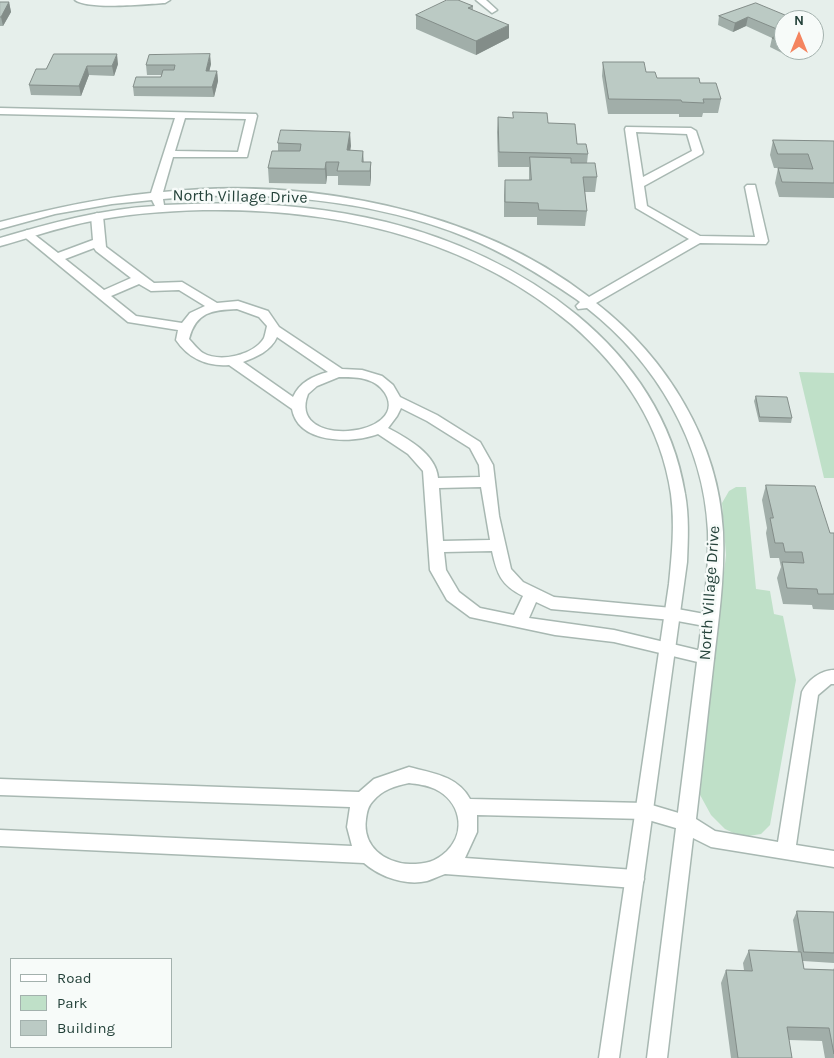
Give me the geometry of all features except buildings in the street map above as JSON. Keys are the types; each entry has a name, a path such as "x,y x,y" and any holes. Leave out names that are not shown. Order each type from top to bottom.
{"street":[{"path":"80,0 111,3 165,0"},
{"path":"482,0 492,10"},
{"path":"0,112 252,116 243,155 169,154"},
{"path":"158,202 181,114"},
{"path":"639,184 698,152 691,131 630,129 642,208 698,239 762,241 751,187"},
{"name":"North Village Drive","path":"0,226 61,210 158,202 219,193 260,194 343,202 386,210 465,233 501,248 555,278 589,302 615,324 640,348 659,372 678,403 694,435 706,472 715,524 716,554 706,658 657,1058"},
{"name":"North Village Drive","path":"0,242 70,222 158,202 282,209 338,216 407,231 464,251 497,267 526,282 569,313 617,359 653,412 664,437 677,492 680,521 680,561 609,1058"},
{"path":"97,216 100,248 139,279 151,287 182,286 215,308"},
{"path":"27,234 132,319 184,327"},
{"path":"569,313 698,239"},
{"path":"57,258 98,242"},
{"path":"102,295 139,279"},
{"path":"238,305 263,313 271,320 274,329 272,338 266,347 254,354 231,360 209,360 196,356 187,349 182,340 184,327 196,314 215,308 238,305"},
{"path":"274,329 339,373"},
{"path":"231,360 299,408"},
{"path":"339,373 355,373 376,379 391,390 395,400 394,410 388,420 377,428 363,434 347,436 330,435 316,430 305,422 299,412 298,402 302,392 312,383 339,373"},
{"path":"395,400 432,418 475,445 486,465 487,482 504,571 517,586 551,603 672,614 710,621"},
{"path":"377,428 411,447 423,459 430,471 438,570 453,596 476,614 555,629 614,636 666,650 706,658"},
{"path":"431,483 487,482"},
{"path":"436,548 498,545"},
{"path":"519,622 532,594"},
{"path":"786,852 810,692 827,677 834,677"},
{"path":"408,774 427,776 443,782 457,794 466,807 469,823 466,839 458,854 444,865 427,872 409,874 390,870 374,861 362,848 356,832 356,815 363,800 375,787 390,778 408,774"},
{"path":"0,787 363,800"},
{"path":"466,807 645,811 686,823 711,839 834,860"},
{"path":"0,838 368,854"},
{"path":"444,865 635,879"}],"green space":[{"path":"799,372 834,373 834,478 824,478"},
{"path":"736,487 746,487 756,589 770,591 774,614 783,616 796,680 770,825 761,834 742,837 725,829 711,815 699,793 726,555 722,503 729,491"}]}
